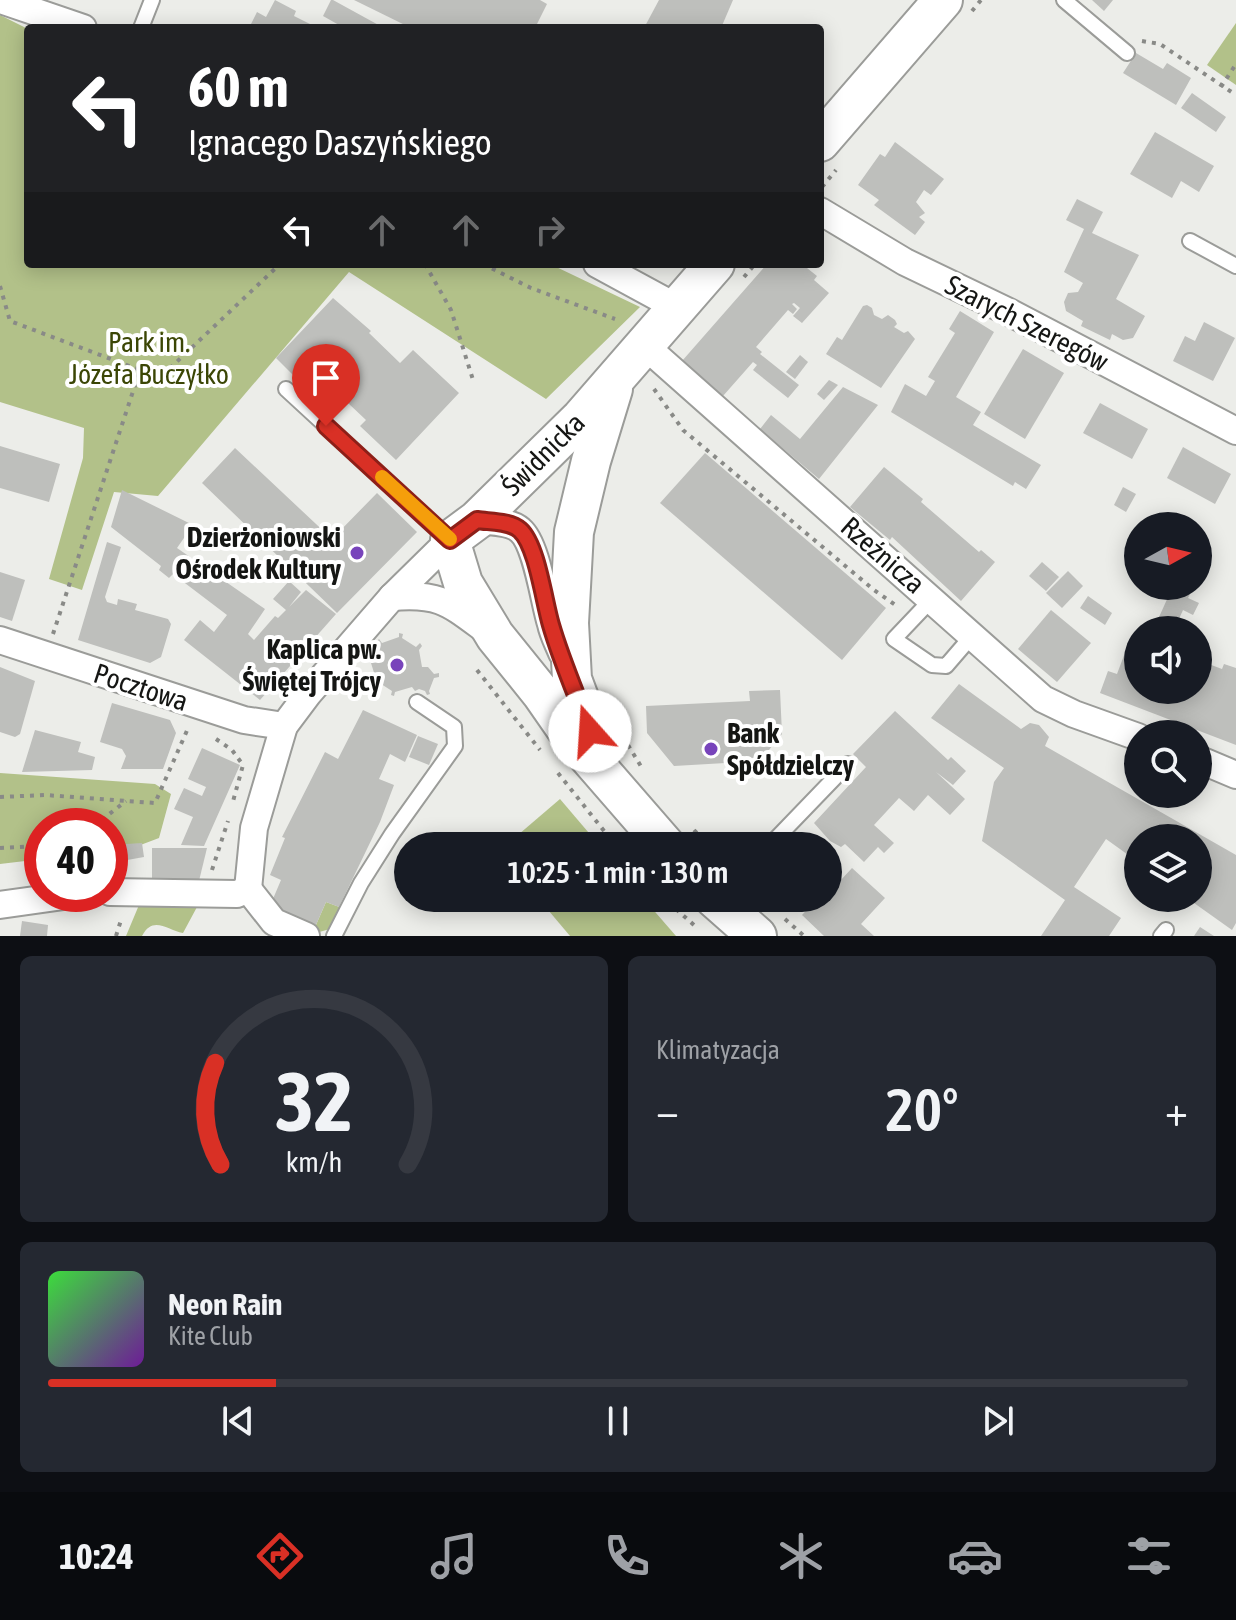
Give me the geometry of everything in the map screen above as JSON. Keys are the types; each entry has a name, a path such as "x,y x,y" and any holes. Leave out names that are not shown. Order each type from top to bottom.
{"street":[{"path":"1,0 71,24"},
{"path":"824,137 943,0"},
{"name":"Szarych Szeregów","path":"824,213 905,262 1234,426"},
{"path":"604,268 678,308"},
{"name":"Świdnicka","path":"248,889 254,828 284,726 392,597 634,382 644,345 712,268"},
{"name":"Rzeźnicza","path":"644,345 1043,699 1124,732"},
{"path":"572,679 569,623 574,532 591,461 634,382"},
{"path":"632,783 573,739 495,636 463,583 464,530 505,524 520,529 537,566 551,626 590,731 675,832"},
{"path":"392,597 434,597 454,605 495,636"},
{"name":"Pocztowa","path":"0,640 195,713 284,726"},
{"path":"1212,765 1236,775"},
{"path":"128,892 237,894 248,889 274,922 293,933"},
{"path":"3,911 24,906"},
{"path":"705,912 757,936"}],"lane":[{"path":"143,24 152,0"},
{"path":"1064,0 1127,53"},
{"path":"1190,241 1236,266"},
{"path":"286,389 464,530"},
{"path":"932,599 894,639 932,665 946,666 971,637"},
{"path":"334,936 361,883 455,746 454,727 417,702"},
{"path":"782,832 848,764"}],"path":[{"path":"1127,53 1140,41 1160,44 1236,95"},
{"path":"1221,87 1236,64"},
{"path":"0,286 10,321 140,370 165,373 276,268"},
{"path":"427,268 451,310 474,383"},
{"path":"491,268 531,288 615,319"},
{"path":"47,656 140,370"},
{"path":"634,382 683,430 874,590 902,609"},
{"path":"0,797 45,795 155,803 195,713 243,765 209,879"},
{"path":"628,744 632,783"},
{"path":"117,808 126,801"},
{"path":"0,848 24,847"}],"green space":[{"name":"Park im. Józefa Buczyłko","path":"0,15 24,27 24,268 558,268 640,307 546,399 349,272 158,496 114,492 82,590 49,579 83,458 84,428 0,402"},
{"path":"1236,23 1236,85 1207,65"},
{"path":"0,773 155,784 171,794 159,838 128,850 128,808 24,808 24,861 0,864"},
{"path":"560,799 588,832 521,832"},
{"path":"326,902 342,908 330,929 312,934"},
{"path":"139,905 197,907 183,933 156,925 142,936 126,936"},
{"path":"550,912 655,912 676,936 570,936"}],"building":[{"path":"275,0 296,11 294,16 310,24 251,24 257,12 266,17"},
{"path":"333,0 377,24 337,24 323,16"},
{"path":"354,0 540,0 547,4 537,24 403,24"},
{"path":"659,0 733,0 723,24 646,24"},
{"path":"1092,0 1113,0 1104,11"},
{"path":"1136,53 1163,69 1167,63 1191,78 1176,105 1123,73"},
{"path":"1192,93 1226,117 1216,132 1181,108"},
{"path":"1155,132 1214,166 1199,192 1181,181 1172,198 1130,174"},
{"path":"895,142 944,179 931,195 924,190 916,202 925,213 919,217 925,222 915,235 874,205 879,200 858,185 880,154 885,157"},
{"path":"1077,199 1103,212 1092,233 1139,255 1116,299 1145,316 1133,338 1123,340 1112,334 1110,340 1081,326 1083,321 1066,311 1064,302 1068,293 1078,292 1083,283 1064,272 1084,229 1066,220"},
{"path":"763,268 807,268 817,276 814,280 829,293 802,323 793,316 800,308 792,304 797,309 793,314 788,310 756,347 762,352 760,354 799,385 788,398 753,370 757,365 753,362 723,396 682,361"},
{"path":"333,298 371,331 369,333 400,363 413,350 459,393 396,460 360,426 366,420 330,386 312,394 276,358"},
{"path":"867,305 874,315 882,319 888,315 897,324 894,327 904,333 908,331 915,339 881,388 826,354 837,337 842,340 863,306"},
{"path":"960,311 994,332 956,397 981,412 973,425 1041,465 1026,489 1015,482 1013,486 891,412 905,384 926,396 935,381 928,377 955,333 949,329"},
{"path":"1204,322 1235,338 1213,381 1173,361 1185,336 1195,341"},
{"path":"1023,349 1064,373 1025,439 984,414"},
{"path":"800,355 808,362 795,379 786,372"},
{"path":"829,380 838,385 824,400 817,394"},
{"path":"843,387 878,405 819,479 760,429 771,415 800,439"},
{"path":"1100,403 1148,429 1132,459 1083,433"},
{"path":"0,446 60,464 49,502 0,488"},
{"path":"1183,447 1231,474 1215,504 1167,478"},
{"path":"235,448 332,539 377,493 417,532 337,613 202,483"},
{"path":"705,453 886,608 842,660 660,503"},
{"path":"884,467 979,552 981,550 995,562 961,601 892,537 890,540 850,507"},
{"path":"1123,487 1136,494 1126,512 1114,505"},
{"path":"122,490 193,525 177,548 265,609 248,634 254,640 275,616 278,618 286,610 273,599 289,581 301,592 289,607 306,590 336,614 260,700 184,640 200,620 214,632 227,615 173,574 169,578 159,570 161,566 111,527"},
{"path":"107,542 121,547 105,597 107,602 117,605 118,599 137,604 135,610 168,619 171,624 161,657 150,663 78,640"},
{"path":"1042,562 1059,577 1046,591 1029,576"},
{"path":"1068,571 1083,586 1062,608 1046,593"},
{"path":"0,572 25,580 12,621 0,617"},
{"path":"1088,596 1112,613 1105,625 1080,608"},
{"path":"1167,600 1199,603 1193,615 1183,610 1180,616 1160,616"},
{"path":"1051,610 1091,643 1057,682 1018,649"},
{"name":"Kaplica pw. Świętej Trójcy","path":"399,633 416,647 420,643 422,667 428,667 434,674 439,673 439,677 434,678 430,694 419,689 415,691 412,687 395,692 394,696 391,695 392,691 378,682 374,685 372,682 376,679 371,663 366,661 367,652 379,639 382,643 399,637"},
{"path":"1124,655 1124,702 1100,693 1108,671 1117,674"},
{"path":"1224,664 1236,668 1236,745 1212,736 1212,720 1171,720 1129,704 1212,704 1212,665 1222,669"},
{"path":"0,667 35,681 20,734 15,737 0,732"},
{"path":"959,684 1021,729 1030,723 1039,725 1049,737 1045,746 1124,791 1124,808 1154,808 1182,824 1124,824 1124,852 1106,839 1074,887 1121,918 1109,936 1041,936 1065,900 982,841 994,782 1004,768 931,718"},
{"path":"780,690 782,734 760,761 674,766 647,733 646,706 750,701 749,691"},
{"path":"112,703 170,720 176,733 163,769 121,769 126,756 122,749 100,742"},
{"path":"363,710 417,735 405,762 390,754 379,779 394,785 380,822 339,907 326,902 312,934 267,913 281,880 270,875 285,838 282,837 325,752 338,759"},
{"path":"895,711 948,760 951,757 966,771 953,785 936,772 965,799 950,815 928,795 914,811 899,798 874,825 894,843 884,853 878,847 864,862 845,844 842,846 842,832 822,832 814,823 866,767 853,754"},
{"path":"35,730 81,742 78,752 95,757 92,770 22,772"},
{"path":"418,736 438,744 429,765 409,757"},
{"path":"202,748 240,765 204,846 181,845 193,817 174,809 184,788 202,796 206,787 188,779"},
{"path":"1212,841 1236,855 1236,923 1232,930 1207,912 1212,912"},
{"path":"142,843 144,857 128,860 128,844"},
{"path":"152,848 207,848 198,885 152,886"},
{"path":"852,868 885,898 861,924 874,936 824,936 802,915 805,912 842,912 842,879"},
{"path":"22,921 48,925 47,936 20,936"},
{"path":"1200,927 1214,936 1194,936"}],"slow traffic":[{"path":"382,477 450,539"}],"place":[{"name":"Dzierżoniowski Ośrodek Kultury","path":"357,553"},
{"name":"Kaplica pw. Świętej Trójcy","path":"397,665"},
{"name":"Bank Spółdzielczy","path":"711,749"}],"route":[{"path":"326,426 450,540 477,520 520,529 537,566 551,626 590,731"}]}
